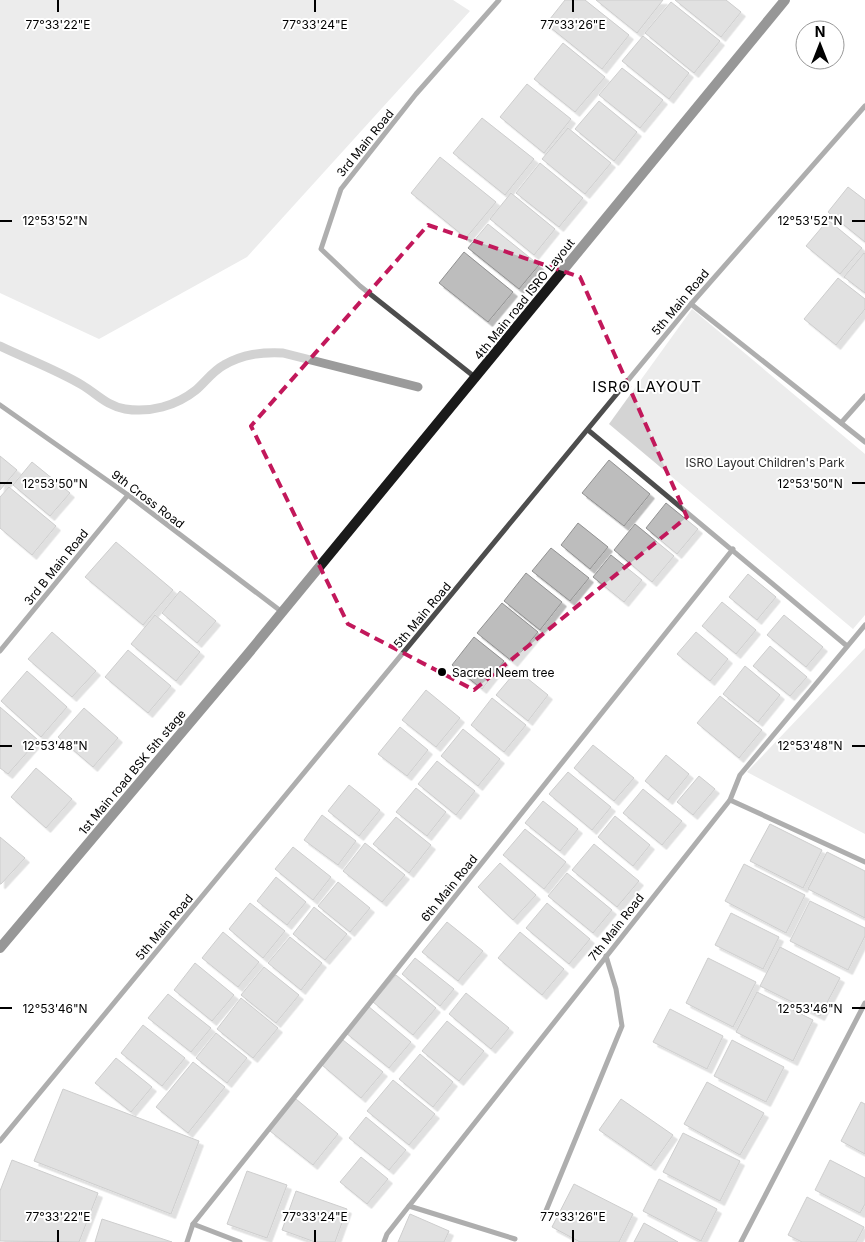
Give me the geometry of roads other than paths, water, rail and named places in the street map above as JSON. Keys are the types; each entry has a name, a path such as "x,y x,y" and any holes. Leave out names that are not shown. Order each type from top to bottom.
{"street":[{"name":"3rd Main Road","path":"476,378 360,286 321,248 341,189 416,94 500,0"},
{"name":"4th Main road ISRO Layout","path":"282,612 785,0"},
{"name":"5th Main Road","path":"0,1140 691,304 865,106"},
{"path":"691,304 865,442"},
{"path":"841,423 865,396"},
{"name":"9th Cross Road","path":"0,405 128,495 282,612"},
{"path":"588,430 848,646"},
{"name":"3rd B Main Road","path":"0,651 128,495"},
{"name":"6th Main Road","path":"187,1242 192,1224 733,549"},
{"name":"1st Main road BSK 5th stage","path":"0,948 282,612"},
{"name":"7th Main Road","path":"384,1242 387,1234 408,1206 730,800 740,775 865,626"},
{"path":"730,800 865,862"},
{"path":"543,1218 622,1026 616,989 606,956"},
{"path":"741,1242 865,1003"},
{"path":"408,1206 515,1239"},
{"path":"192,1224 240,1242"}],"waterway":[{"path":"0,346 52,369 113,405 134,410 153,409 180,400 196,390 220,367 238,358 260,353 283,353 418,387"}],"place":[{"name":"Sacred Neem tree","path":"442,672"}],"district":[{"name":"ISRO LAYOUT","path":"647,386"}],"park label":[{"name":"ISRO Layout Children's Park","path":"765,462"}]}
